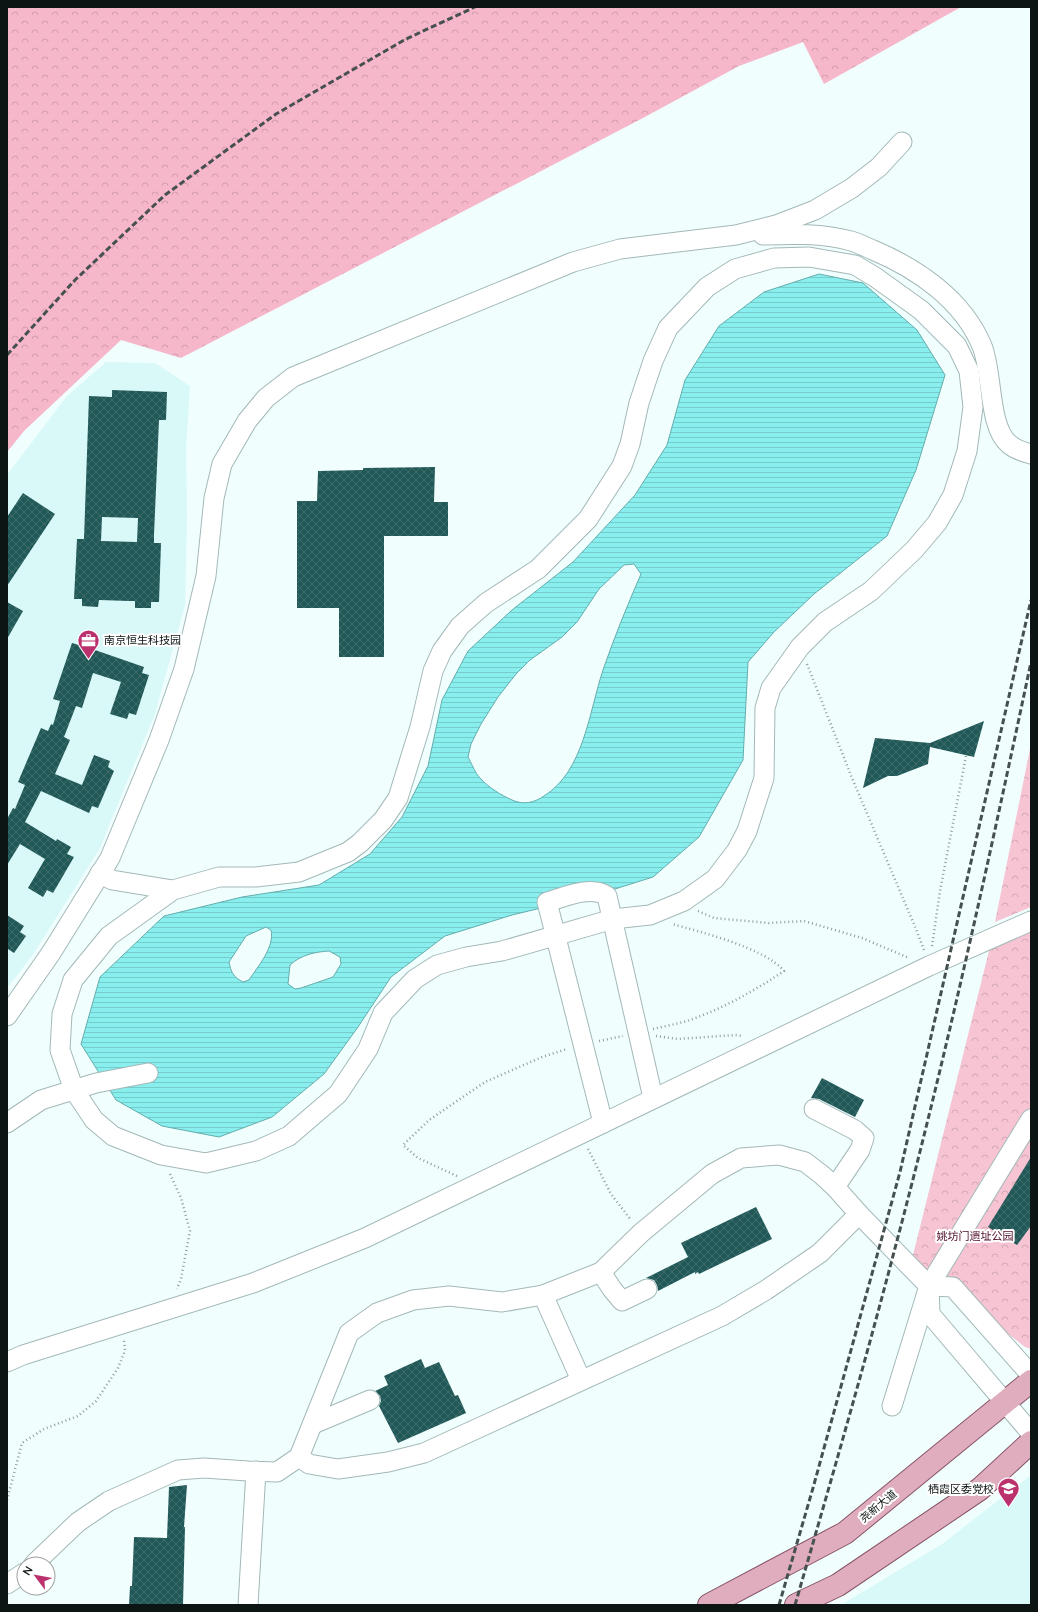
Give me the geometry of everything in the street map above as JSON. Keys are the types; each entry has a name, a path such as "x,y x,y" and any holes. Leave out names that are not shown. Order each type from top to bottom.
{"main road":[{"name":"尧新大道","path":"709,1605 845,1533 1031,1381"},
{"path":"796,1605 838,1585 980,1490 1031,1442"}],"lane":[{"path":"736,236 776,225 815,210 852,188 879,167 902,142"},
{"path":"7,1016 51,953 110,858 159,740 184,669 206,576 214,498 222,464 247,421 266,398 293,377 573,262 620,249 736,236 812,234 852,241 890,257 923,276 955,306 974,330 983,348 998,428 1008,444 1031,454"},
{"path":"809,257 855,265 875,277 921,310 957,346 969,371 973,407 967,451 953,495 937,523 914,550 871,591 825,622 800,647 771,688 765,708 764,778 747,831 737,850 715,880 684,901 650,915 613,919 502,951 466,957 437,965 415,979 383,1013 368,1049 338,1094 289,1136 256,1151 206,1163 161,1155 113,1136 94,1120 74,1090 60,1050 62,1014 73,980 109,936 173,890 219,877 256,878 299,872 348,852 360,843 383,820 398,798 420,727 432,671 442,651 460,626 486,603 538,569 567,541 588,519 622,466 630,444 639,403 653,361 668,328 706,287 735,269 774,258 809,257"},
{"path":"100,873 112,880 173,890"},
{"path":"603,1123 547,902 587,892 602,892 607,896 653,1098"},
{"path":"7,1362 23,1355 253,1283 365,1238 929,966 1031,920"},
{"path":"7,1123 41,1100 96,1083 148,1073"},
{"path":"814,1109 855,1130 864,1138 860,1150 835,1187"},
{"path":"892,1406 929,1286 1031,1119"},
{"path":"42,1556 78,1522 109,1501 178,1470 204,1468 277,1472 299,1457 349,1333 377,1314 413,1300 449,1296 502,1302 543,1295 601,1272 641,1233 712,1174 741,1158 779,1155 805,1162 835,1187 929,1286 953,1288 1031,1375"},
{"path":"299,1457 309,1464 338,1469 388,1462 424,1453 722,1316 754,1298 820,1253 859,1214"},
{"path":"601,1272 622,1301 647,1289"},
{"path":"929,1286 930,1314 1031,1433"},
{"path":"543,1295 582,1380"},
{"path":"313,1424 370,1400"},
{"path":"248,1605 256,1472"},
{"path":"7,1584 16,1578"}],"path":[{"path":"800,647 852,778 916,929 929,966"},
{"path":"929,966 940,891 966,756"},
{"path":"684,901 686,906 714,918 769,924 804,921 862,938 929,966"},
{"path":"478,1184 444,1171 418,1158 403,1145 429,1120 485,1082 542,1057 583,1044 638,1033 689,1020 728,1004 755,990 784,971 778,963 742,946 706,933 665,923"},
{"path":"638,1033 678,1039 735,1035 749,1037"},
{"path":"581,1134 611,1194 641,1233"},
{"path":"161,1155 181,1198 190,1231 181,1279 169,1310"},
{"path":"7,1500 22,1443 44,1429 78,1416 96,1401 106,1387 118,1368 125,1351 123,1324"}],"shaded area":[{"name":"南京恒生科技园","path":"106,362 155,363 190,386 186,450 187,515 185,605 155,714 99,850 32,956 7,988 7,475 67,396"},
{"name":"栖霞区委党校","path":"1031,1475 1031,1605 841,1605 942,1544"}],"green space":[{"path":"7,7 961,7 824,84 803,42 739,66 643,118 181,358 121,340 24,431 7,452"},
{"path":"1031,744 1031,907 995,922"},
{"name":"姚坊门遗址公园","path":"1031,929 1031,1349 1025,1347 912,1259 990,947"}],"water":[{"path":"819,274 863,283 917,330 945,375 916,470 887,536 814,594 774,632 748,662 743,760 699,837 653,877 599,894 512,915 445,936 391,977 358,1027 324,1074 272,1117 219,1137 162,1126 116,1100 81,1044 100,977 164,916 242,897 319,885 370,854 402,817 428,766 442,700 468,651 512,610 573,562 635,495 667,445 685,380 719,326 764,292","holes":["634,564 641,574 603,670 589,722 577,756 568,772 557,785 544,796 532,802 516,802 499,793 487,785 478,776 468,757 471,744 481,724 498,697 516,674 530,660 562,637 577,622 599,589 624,565","266,927 271,930 272,936 271,943 265,956 249,980 243,982 233,974 229,962 246,936","329,951 340,957 341,964 333,977 295,989 288,984 290,965 303,956"]}],"building":[{"path":"112,390 167,392 166,420 159,420 154,535 154,543 161,543 159,602 151,602 151,608 135,608 135,601 99,600 98,607 82,606 82,599 74,599 77,539 84,539 89,396 112,397","holes":["102,517 138,518 137,542 101,541"]},
{"path":"435,467 434,502 448,502 448,536 384,536 384,657 339,657 339,608 297,608 297,501 317,501 318,471 363,470 363,468"},
{"path":"23,493 55,514 7,586 7,517"},
{"path":"7,602 23,611 7,639"},
{"path":"81,638 97,644 95,650 144,667 142,673 149,675 136,715 129,713 127,719 110,714 121,682 93,673 82,708 76,706 64,737 70,740 55,774 82,785 94,755 110,761 108,767 114,771 98,808 92,806 89,813 41,791 25,822 56,841 57,839 71,847 67,854 74,857 53,893 47,890 43,897 28,888 45,859 20,844 7,865 7,819 13,808 15,809 25,785 18,782 41,728 48,731 51,724 53,725 60,701 53,699 72,643 79,645"},
{"path":"984,721 974,757 930,747 928,764 897,776 888,776 863,788 875,738 930,743"},
{"path":"7,915 24,926 20,932 26,936 14,953 8,949 7,951"},
{"path":"822,1078 864,1100 855,1117 819,1099 811,1098"},
{"path":"1031,1157 1031,1226 1017,1245 988,1227"},
{"path":"756,1207 772,1239 699,1274 698,1272 695,1274 695,1272 658,1291 654,1280 646,1278 688,1257 681,1243"},
{"path":"421,1359 425,1368 439,1362 455,1396 458,1395 466,1413 398,1443 379,1406 381,1401 380,1396 375,1391 388,1385 384,1376"},
{"path":"187,1485 184,1527 183,1605 129,1605 130,1586 132,1586 134,1537 167,1538 169,1487"}],"railway":[{"path":"7,355 75,280 165,195 276,114 406,39 475,7"},
{"path":"779,1605 813,1488 900,1172 1031,600"},
{"path":"795,1605 858,1385 913,1179 966,958 1031,662"}],"place":[{"name":"南京恒生科技园","path":"89,660"},
{"name":"栖霞区委党校","path":"1009,1508"}]}
